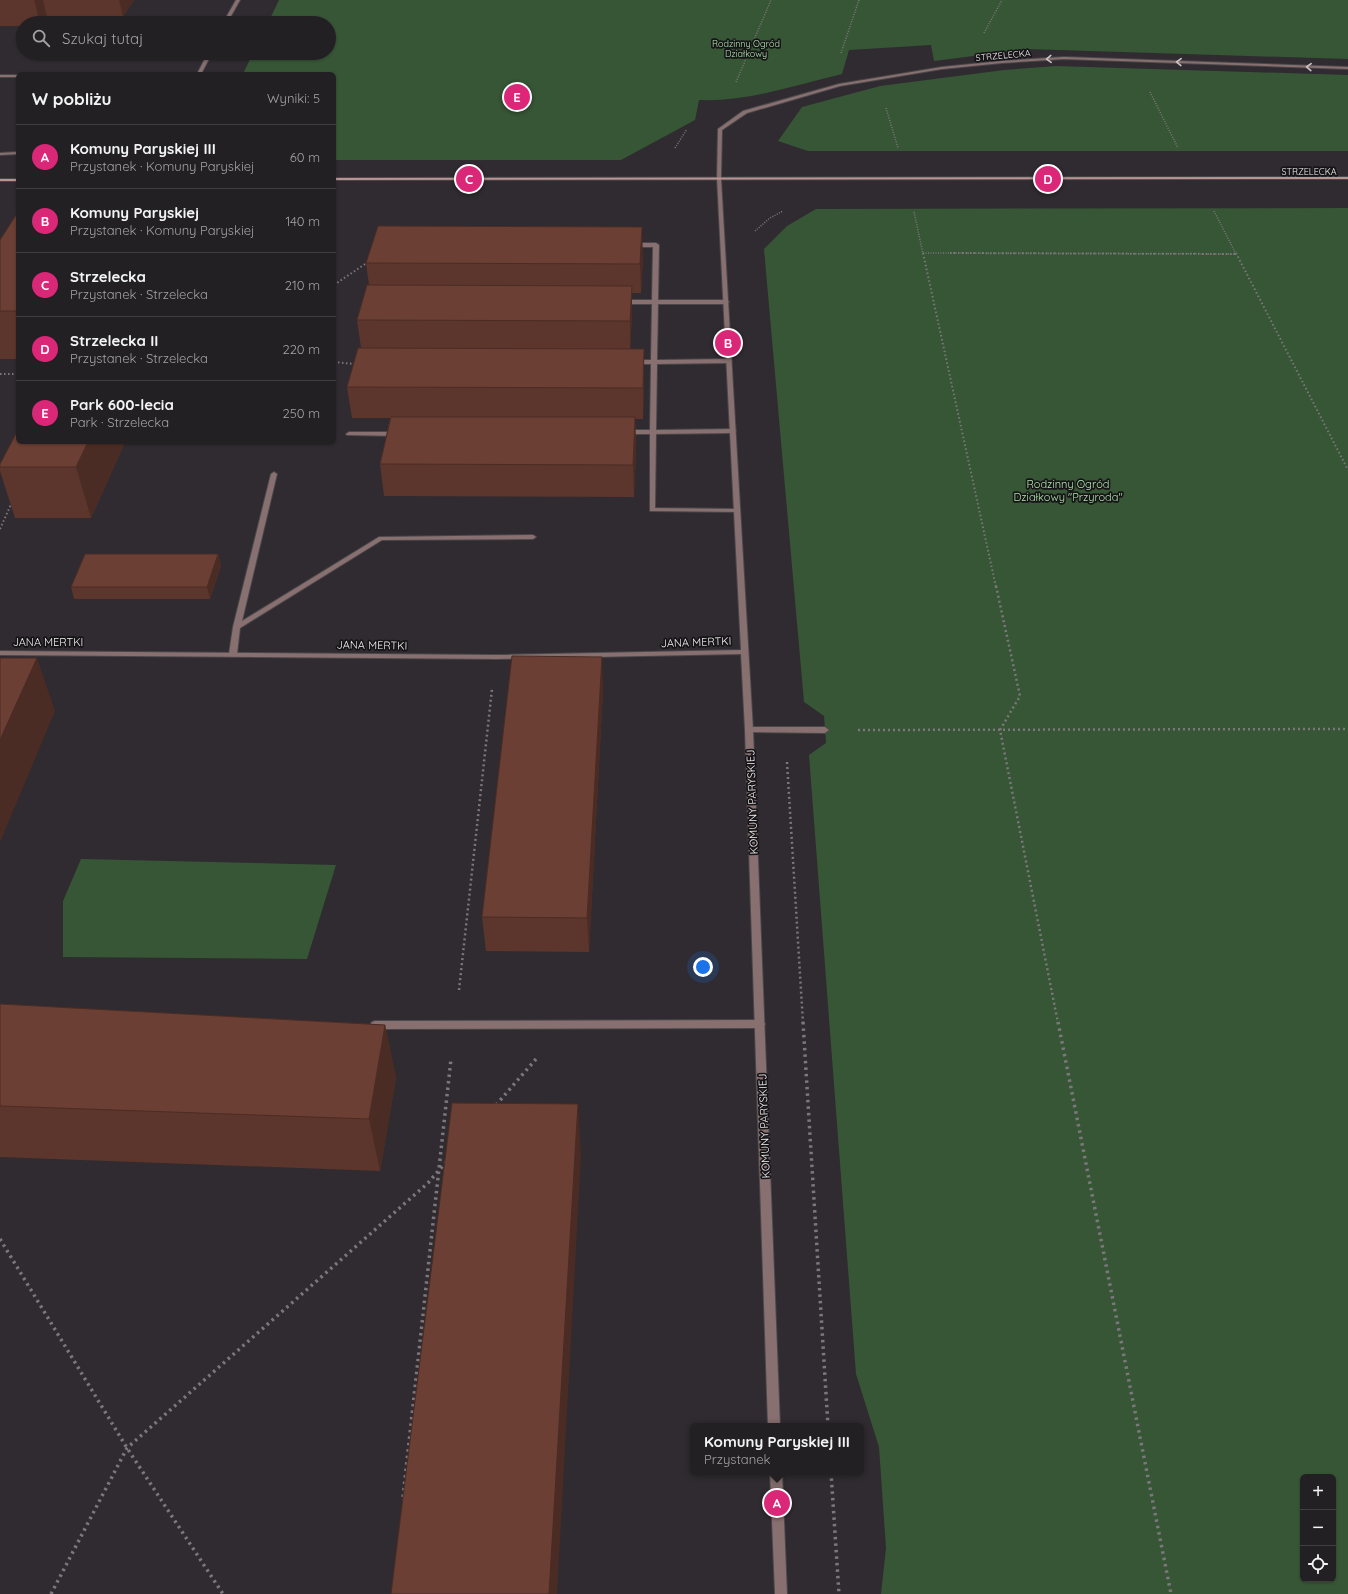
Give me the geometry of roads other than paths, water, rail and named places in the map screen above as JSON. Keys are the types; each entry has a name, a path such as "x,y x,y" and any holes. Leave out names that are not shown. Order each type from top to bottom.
{"street":[{"path":"229,16 238,0"},
{"name":"STRZELECKA","path":"719,179 720,129 745,112 839,85 942,68 1064,58 1348,68"},
{"path":"200,72 206,60"},
{"path":"0,76 16,76"},
{"path":"0,154 16,153"},
{"name":"STRZELECKA","path":"336,179 1348,178"},
{"name":"KOMUNY PARYSKIEJ","path":"719,179 749,730 774,1423"},
{"path":"0,180 16,180"},
{"path":"624,245 656,245 652,510 738,511"},
{"path":"616,302 726,302"},
{"path":"631,362 729,361"},
{"path":"615,432 733,431"},
{"path":"349,434 404,434"},
{"path":"233,654 237,627 274,474"},
{"path":"237,627 381,538 533,537"},
{"name":"JANA MERTKI","path":"0,653 496,657 745,652"},
{"path":"749,730 825,730"},
{"path":"367,1025 760,1024"},
{"path":"776,1475 781,1594"}],"place":[{"name":"Park 600-lecia","path":"517,97"},
{"name":"Strzelecka","path":"469,179"},
{"name":"Strzelecka II","path":"1048,179"},
{"name":"Komuny Paryskiej","path":"728,343"},
{"name":"Komuny Paryskiej III","path":"777,1503"}],"park label":[{"name":"Rodzinny Ogród Działkowy","path":"746,48"},
{"name":"Rodzinny Ogród Działkowy \"Przyroda\"","path":"1068,490"}]}
